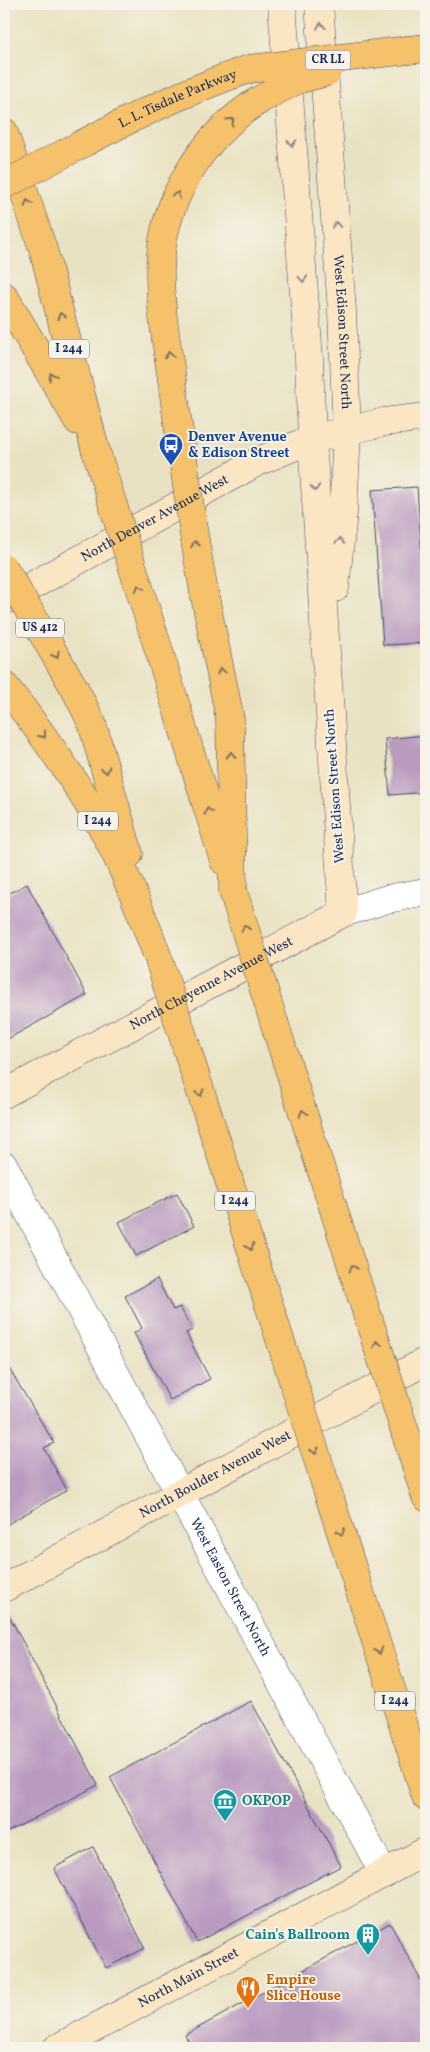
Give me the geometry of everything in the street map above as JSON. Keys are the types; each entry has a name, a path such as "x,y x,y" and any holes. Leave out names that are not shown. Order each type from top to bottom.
{"highway":[{"name":"L. L. Tisdale Parkway","path":"4,185 123,122 202,86 249,69 417,49"},
{"path":"233,891 230,719 194,535 175,403 161,298 160,270 164,239 174,201 188,172 204,147 241,110 297,80 417,49"},
{"name":"I 244","path":"4,132 43,249 94,448 275,1025 426,1497"},
{"path":"4,296 94,448"},
{"name":"US 412","path":"4,568 75,690 92,723 159,960"},
{"name":"I 244","path":"8,690 48,741 102,828 133,893 159,960 426,1797"}],"street":[{"name":"West Edison Street North","path":"282,4 309,359 312,440 343,913"},
{"name":"West Edison Street North","path":"319,4 342,311 348,431 343,513 327,659"},
{"name":"North Denver Avenue West","path":"4,601 259,461 312,440 384,422 426,417"},
{"name":"North Cheyenne Avenue West","path":"4,1094 343,913 387,899 426,892"},
{"name":"West Easton Street North","path":"4,1166 384,1874"},
{"name":"North Boulder Avenue West","path":"4,1588 426,1361"},
{"name":"North Main Street","path":"57,2048 426,1851"}],"building":[{"path":"417,487 424,583 426,583 426,643 383,645 372,490"},
{"path":"426,735 426,792 390,795 385,739"},
{"path":"27,884 87,995 4,1041 4,896"},
{"path":"177,1193 194,1226 136,1256 119,1222"},
{"path":"157,1279 173,1310 180,1307 192,1330 186,1333 210,1379 170,1400 134,1333 142,1328 125,1296"},
{"path":"4,1360 54,1443 44,1448 67,1490 4,1526"},
{"path":"4,1606 98,1785 4,1834"},
{"name":"OKPOP","path":"251,1701 341,1866 197,1942 110,1777"},
{"path":"93,1847 145,1948 106,1968 54,1868"},
{"name":"Cain's Ballroom","path":"390,1923 426,1990 426,2048 192,2048 185,2035"}],"place":[{"name":"Denver Avenue & Edison Street","path":"171,466"},
{"name":"OKPOP","path":"225,1822"},
{"name":"Cain's Ballroom","path":"368,1956"},
{"name":"Empire Slice House","path":"248,2009"}]}
